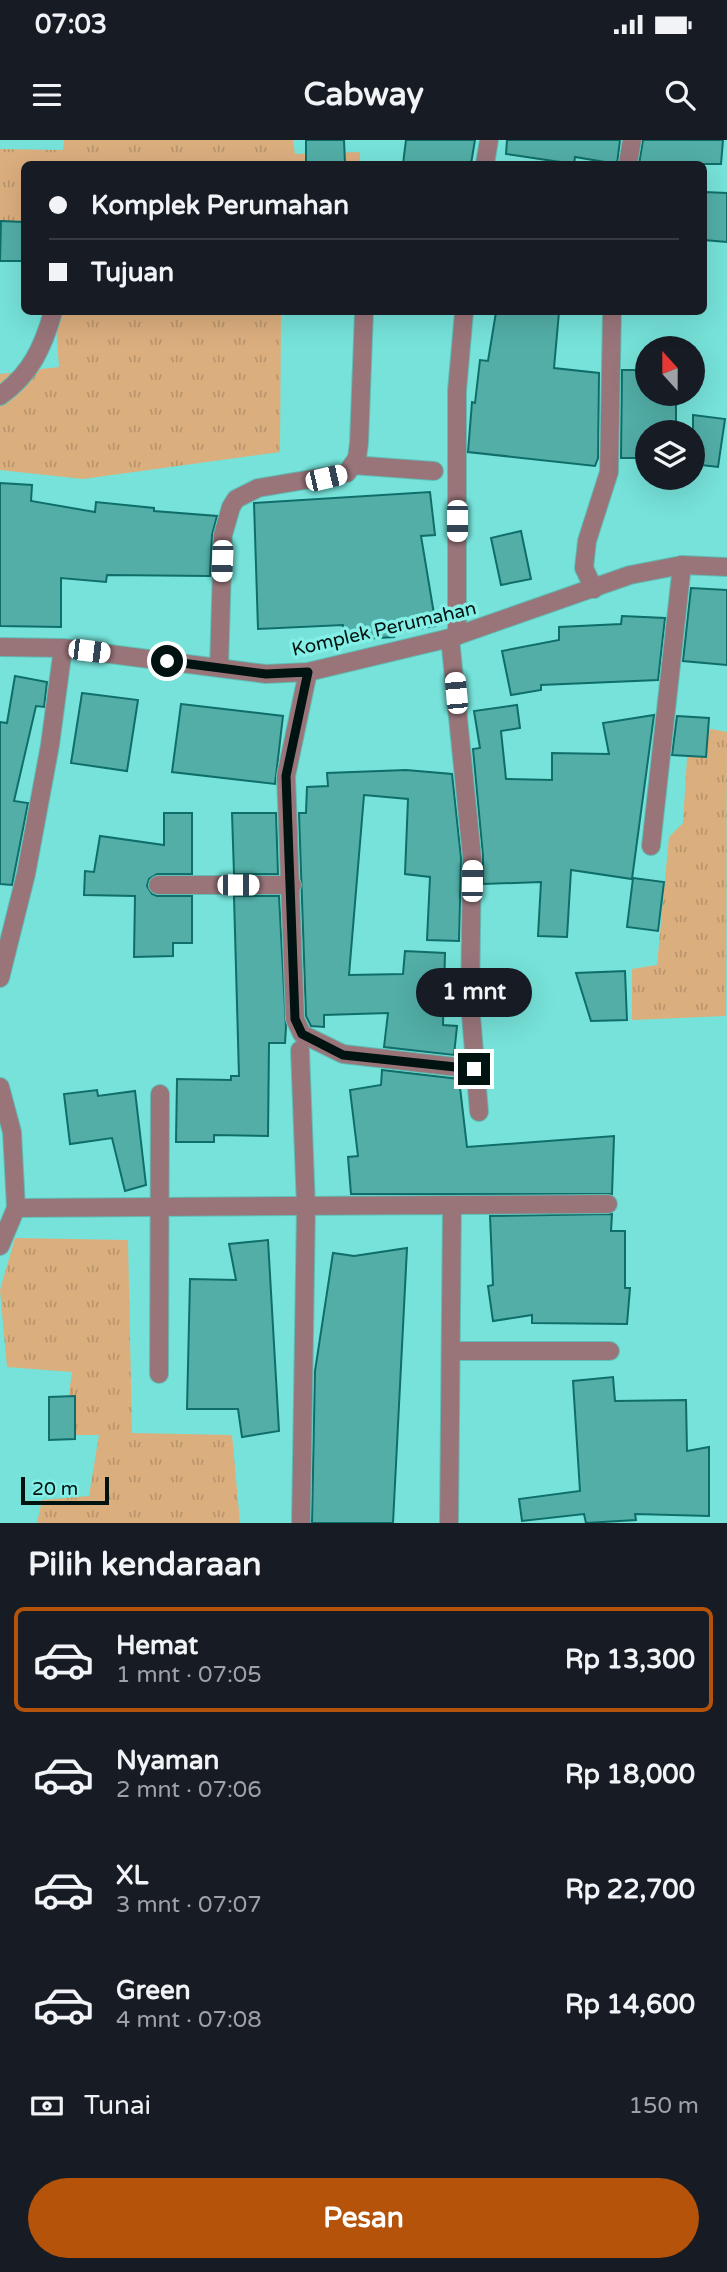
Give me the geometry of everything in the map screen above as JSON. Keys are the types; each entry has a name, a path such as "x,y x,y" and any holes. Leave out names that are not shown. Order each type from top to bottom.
{"street":[{"path":"486,161 489,140"},
{"path":"628,161 632,140"},
{"path":"0,396 20,381 34,363 52,315"},
{"path":"219,667 223,535 231,507 236,499 258,488 346,473 352,465 359,443 364,315"},
{"path":"464,315 457,391 454,637 472,857 470,1003 479,1112"},
{"path":"594,589 584,568 587,541 609,472 612,315"},
{"path":"352,465 434,471"},
{"path":"651,846 682,565"},
{"name":"Komplek Perumahan","path":"0,647 62,648 266,674 308,672 454,637 630,575 682,565 727,568"},
{"path":"0,978 26,874 50,744 62,648"},
{"path":"308,672 286,776 295,1019 302,1034 343,1055 474,1069"},
{"path":"158,885 292,885"},
{"path":"300,1051 306,1207 301,1523"},
{"path":"0,1087 12,1132 16,1208 0,1247"},
{"path":"159,1374 160,1094"},
{"path":"16,1208 608,1204"},
{"path":"449,1523 452,1205"},
{"path":"451,1351 610,1351"}],"green space":[{"path":"64,140 293,140 295,154 360,152 360,161 21,161 21,255 17,227 0,230 0,149 63,150"},
{"path":"55,315 281,315 280,452 83,479 0,470 0,374 59,367"},
{"path":"689,725 727,732 726,1016 632,1020 632,969 657,965 669,837 683,823"},
{"path":"15,1238 128,1240 132,1433 232,1435 240,1523 37,1523 42,1500 89,1496 99,1435 63,1435 72,1372 7,1367 0,1290"}],"building":[{"path":"306,140 344,140 345,161 306,161"},
{"path":"406,140 475,140 472,161 403,161"},
{"path":"507,140 620,140 617,161 575,157 574,161 554,161 506,154"},
{"path":"643,140 723,140 721,164 707,164 707,161 640,161"},
{"path":"707,192 727,193 727,242 707,240"},
{"path":"1,221 21,222 21,261 0,261"},
{"path":"496,315 559,315 554,368 599,373 598,458 595,466 468,452 472,402 475,403 480,360 488,361"},
{"path":"622,370 635,370 635,406 676,406 676,420 635,420 635,458 621,458"},
{"path":"693,415 725,419 718,467 705,465 705,420 693,420"},
{"path":"0,483 32,485 31,501 95,512 96,502 154,508 154,511 217,516 212,535 210,576 107,575 106,582 61,578 61,627 0,626"},
{"path":"430,492 435,535 421,536 436,626 393,633 394,637 344,640 343,625 258,629 254,503"},
{"path":"521,531 531,579 501,585 491,538"},
{"path":"691,588 727,590 727,665 683,661"},
{"path":"622,616 665,618 658,680 541,685 541,690 511,695 502,651 559,640 559,627 621,624"},
{"path":"15,676 47,682 44,707 36,706 14,801 28,803 12,885 0,884 0,722 7,723"},
{"path":"82,693 138,700 127,771 71,763"},
{"path":"181,704 283,716 275,784 172,772"},
{"path":"517,705 520,728 501,731 506,779 552,780 552,753 609,754 603,723 654,715 632,879 571,870 567,937 538,936 541,882 483,884 473,749 480,748 474,711"},
{"path":"677,716 709,718 706,757 672,755"},
{"path":"406,770 452,774 461,858 459,941 427,940 430,877 405,874 408,799 364,795 349,975 403,974 405,951 445,953 443,1025 457,1026 454,1055 384,1047 388,1013 324,1015 324,1027 311,1026 306,1016 299,813 306,813 307,787 328,786 327,773"},
{"path":"164,813 192,813 192,874 157,874 149,879 147,886 152,894 157,896 192,896 192,943 173,943 173,956 134,957 135,896 84,895 85,871 94,872 100,836 164,845"},
{"path":"232,813 276,813 278,874 234,874"},
{"path":"633,878 664,882 658,931 627,927"},
{"path":"234,896 279,896 286,1027 285,1043 269,1043 268,1136 214,1135 214,1142 176,1142 177,1079 231,1080 231,1076 239,1076"},
{"path":"625,971 627,1020 591,1021 576,973"},
{"path":"382,1070 459,1079 467,1147 614,1136 612,1194 351,1194 348,1157 358,1156 350,1090 381,1085"},
{"path":"97,1090 98,1096 135,1091 146,1185 125,1191 112,1138 70,1144 64,1094"},
{"path":"612,1214 611,1231 625,1231 625,1288 630,1288 627,1324 532,1323 532,1315 493,1321 488,1286 493,1285 490,1216"},
{"path":"268,1240 279,1431 242,1437 238,1409 187,1409 190,1279 236,1280 229,1244"},
{"path":"407,1248 393,1523 312,1523 315,1371 333,1253 354,1256"},
{"path":"613,1377 615,1401 686,1400 687,1451 709,1447 709,1516 635,1514 636,1520 586,1523 584,1514 522,1521 519,1499 580,1491 573,1381"},
{"path":"75,1396 75,1439 49,1440 49,1397"}],"route":[{"path":"167,661 266,674 308,672 286,776 295,1019 302,1034 310,1040 337,1049 343,1055 474,1069"}]}
